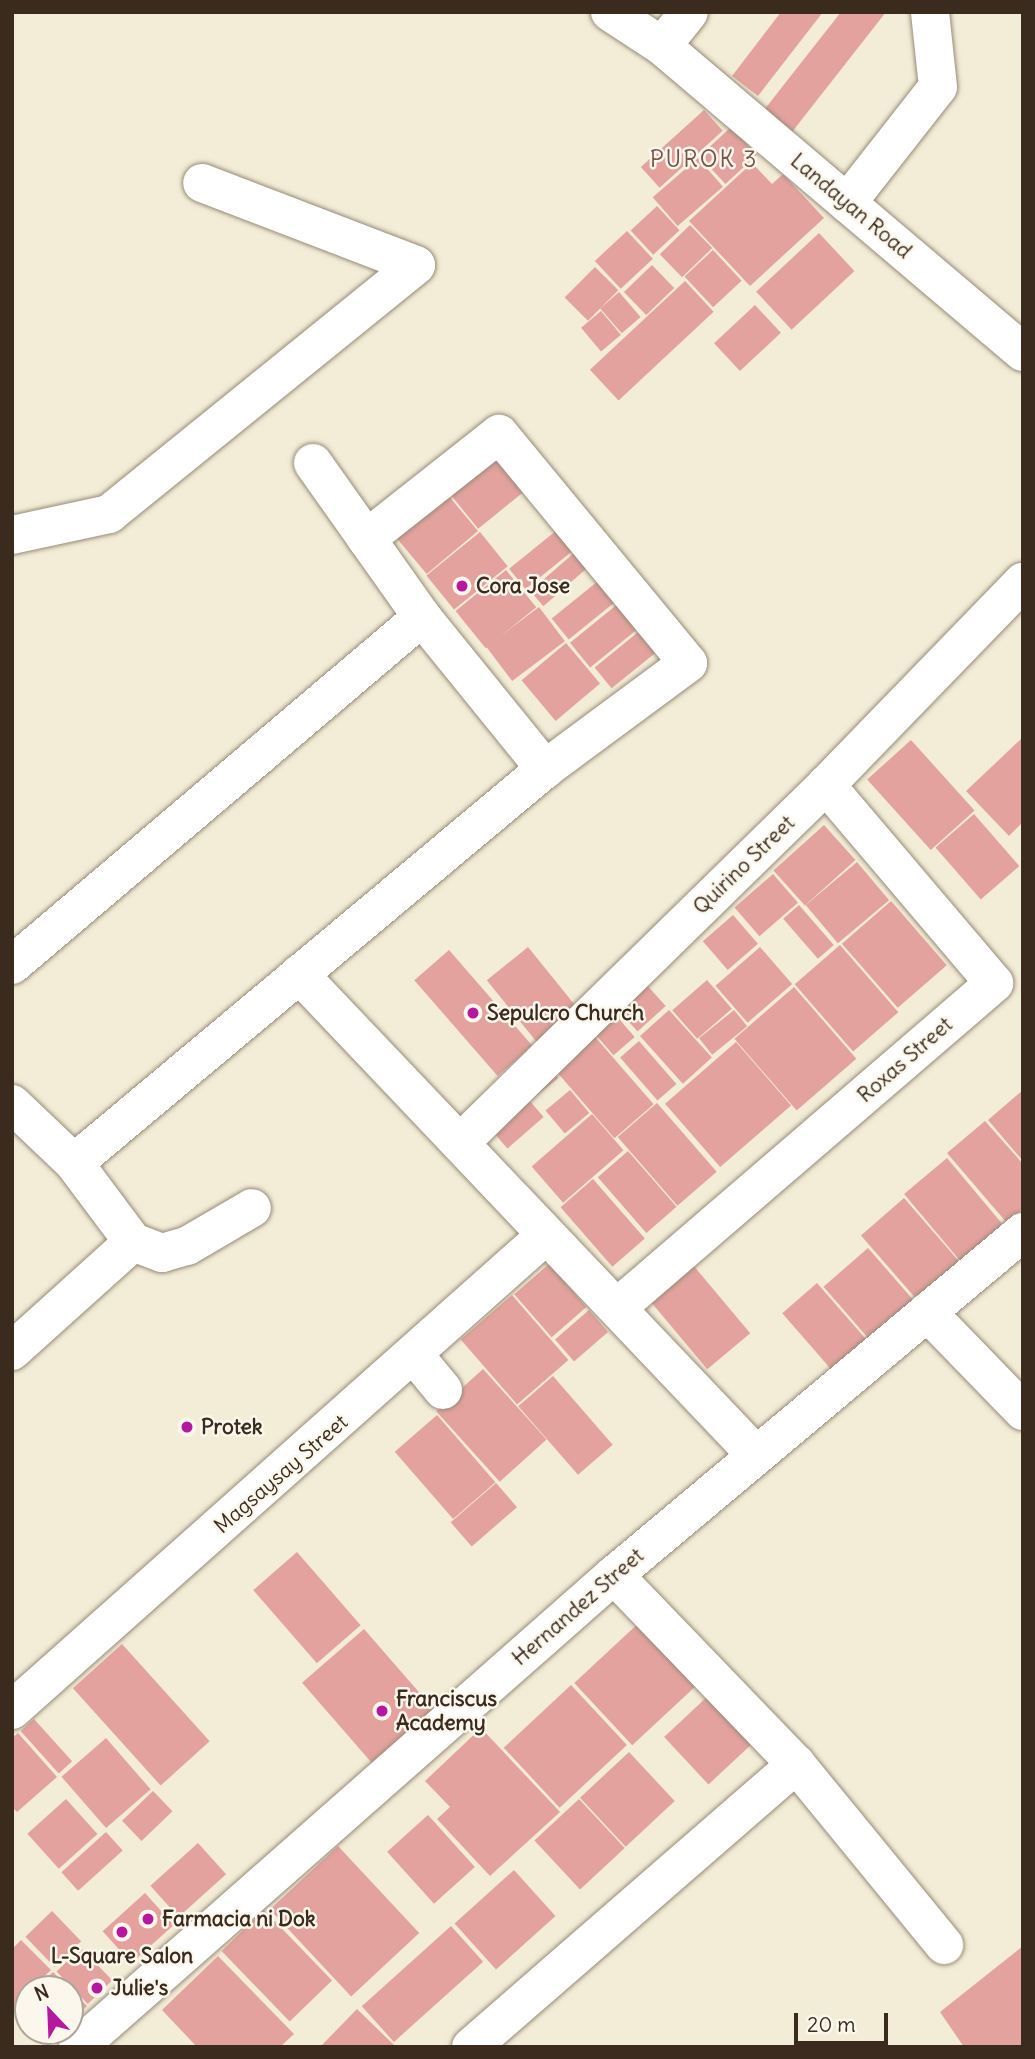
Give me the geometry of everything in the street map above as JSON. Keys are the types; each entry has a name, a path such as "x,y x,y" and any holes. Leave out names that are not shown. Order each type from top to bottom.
{"street":[{"name":"Landayan Road","path":"610,12 662,46 1023,352"},
{"path":"662,46 689,12"},
{"path":"847,203 937,87 930,12"},
{"path":"12,535 109,514 416,265 202,183"},
{"path":"74,1163 545,769 688,663 499,434 366,539"},
{"path":"313,463 422,617 545,769"},
{"name":"Quirino Street","path":"460,1143 826,785 1023,582"},
{"path":"12,965 422,617"},
{"name":"Roxas Street","path":"619,1306 994,983 826,785"},
{"path":"299,974 546,1235 619,1306 755,1454"},
{"path":"12,1104 74,1163 133,1242 162,1253 187,1246 252,1208"},
{"name":"Hernandez Street","path":"78,2047 614,1574 1023,1233"},
{"name":"Magsaysay Street","path":"12,1710 415,1356 546,1235"},
{"path":"12,1351 133,1242"},
{"path":"927,1312 1023,1411"},
{"path":"415,1356 443,1390"},
{"path":"614,1574 796,1764 944,1945"},
{"path":"471,2047 796,1764"}],"building":[{"path":"781,12 823,12 758,96 732,76"},
{"path":"841,12 886,12 792,132 764,110"},
{"path":"704,110 723,131 660,188 641,167"},
{"path":"731,127 757,155 725,184 700,156"},
{"path":"698,158 723,187 678,226 653,197"},
{"path":"752,163 772,184 783,174 824,218 750,286 689,221"},
{"path":"657,206 680,230 653,255 631,231"},
{"path":"690,225 712,248 682,277 660,254"},
{"path":"627,231 653,259 621,289 595,261"},
{"path":"819,233 854,271 792,330 756,292"},
{"path":"713,250 742,281 713,307 684,277"},
{"path":"652,265 674,288 646,315 624,292"},
{"path":"595,267 618,290 588,321 565,297"},
{"path":"685,281 714,312 619,400 590,370"},
{"path":"619,292 641,317 622,333 600,308"},
{"path":"755,305 781,333 740,371 714,343"},
{"path":"601,311 621,335 601,351 581,328"},
{"path":"497,444 531,486 478,529 444,487"},
{"path":"442,488 478,531 427,574 391,531"},
{"path":"562,526 578,546 526,589 509,569"},
{"path":"480,532 508,566 454,610 426,575"},
{"path":"574,553 587,568 543,606 530,591"},
{"path":"506,570 536,607 486,648 455,611"},
{"path":"603,577 620,598 569,640 552,619"},
{"path":"619,603 639,628 590,668 570,643"},
{"path":"539,607 565,641 512,681 486,647"},
{"path":"642,629 659,650 612,688 595,667"},
{"path":"566,643 600,684 556,721 522,680"},
{"path":"1021,739 1023,822 1009,836 966,791"},
{"path":"911,740 975,811 931,850 867,779"},
{"path":"974,814 1019,866 981,900 936,847"},
{"path":"824,825 855,860 805,905 773,871"},
{"path":"857,862 889,900 838,943 806,905"},
{"path":"773,874 798,903 759,936 735,907"},
{"path":"891,901 947,965 898,1008 842,944"},
{"path":"799,905 834,945 818,959 783,919"},
{"path":"733,915 758,944 728,970 703,941"},
{"path":"840,945 898,1012 853,1052 795,984"},
{"path":"528,947 578,1008 537,1042 487,980"},
{"path":"760,947 792,984 748,1023 715,986"},
{"name":"Sepulcro Church","path":"449,950 532,1046 498,1076 414,980"},
{"path":"707,980 732,1009 697,1039 672,1010"},
{"path":"645,983 666,1006 638,1031 617,1008"},
{"path":"794,987 856,1059 797,1111 734,1039"},
{"path":"669,1010 712,1058 683,1084 640,1036"},
{"path":"734,1010 747,1026 712,1055 699,1038"},
{"path":"613,1012 635,1037 614,1055 592,1030"},
{"path":"590,1031 654,1104 614,1138 551,1065"},
{"path":"639,1041 676,1084 658,1100 620,1057"},
{"path":"736,1042 791,1105 720,1167 665,1104"},
{"path":"550,1068 558,1078 531,1100 523,1090"},
{"path":"570,1090 589,1113 565,1134 545,1111"},
{"path":"1023,1090 1023,1161 988,1120"},
{"path":"522,1092 544,1117 507,1148 486,1123"},
{"path":"657,1103 717,1172 677,1206 618,1137"},
{"path":"592,1114 623,1150 563,1203 532,1166"},
{"path":"985,1121 1023,1164 1023,1209 1007,1223 947,1153"},
{"path":"628,1151 677,1207 646,1233 598,1177"},
{"path":"947,1158 1004,1225 961,1261 904,1194"},
{"path":"593,1179 645,1239 612,1267 561,1207"},
{"path":"904,1198 961,1264 918,1301 861,1235"},
{"path":"868,1248 915,1302 871,1341 823,1287"},
{"path":"549,1264 586,1307 552,1337 514,1294"},
{"path":"693,1265 750,1333 707,1369 650,1301"},
{"path":"817,1283 869,1343 834,1373 782,1313"},
{"path":"512,1295 568,1360 517,1405 461,1340"},
{"path":"589,1310 608,1332 574,1361 555,1340"},
{"path":"483,1369 547,1440 500,1482 436,1411"},
{"path":"553,1376 613,1445 578,1475 518,1406"},
{"path":"437,1415 495,1482 453,1519 395,1452"},
{"path":"496,1483 517,1507 472,1547 451,1522"},
{"path":"297,1552 361,1625 317,1663 253,1590"},
{"path":"643,1619 701,1681 632,1745 574,1683"},
{"path":"364,1629 436,1711 374,1765 302,1683"},
{"path":"122,1644 210,1741 161,1786 73,1688"},
{"path":"571,1685 627,1745 560,1808 504,1748"},
{"path":"708,1696 752,1744 708,1784 664,1737"},
{"path":"34,1719 72,1761 59,1773 21,1731"},
{"path":"481,1728 560,1812 490,1876 437,1819 450,1807 425,1781"},
{"path":"18,1733 57,1777 17,1812 12,1807 12,1738"},
{"path":"106,1738 151,1789 106,1828 61,1777"},
{"path":"629,1752 675,1801 626,1847 580,1798"},
{"path":"153,1791 172,1811 142,1841 122,1821"},
{"path":"66,1799 97,1834 59,1869 27,1834"},
{"path":"579,1799 625,1848 580,1890 534,1841"},
{"path":"428,1815 475,1867 434,1904 387,1852"},
{"path":"106,1832 123,1851 78,1891 61,1872"},
{"path":"198,1843 226,1874 179,1917 150,1886"},
{"path":"338,1846 419,1933 351,1996 270,1909"},
{"path":"514,1870 555,1916 496,1970 455,1924"},
{"path":"145,1893 174,1925 131,1963 103,1931"},
{"path":"264,1910 332,1980 290,2021 222,1951"},
{"path":"52,1911 81,1941 55,1967 25,1937"},
{"path":"451,1926 483,1962 394,2042 362,2006"},
{"path":"21,1940 51,1970 46,1975 14,1975 12,2008 12,1949"},
{"path":"1023,1946 1023,2047 964,2047 940,2012"},
{"path":"81,1948 112,1980 88,2004 84,2000 84,1975 60,1975 57,1972"},
{"path":"218,1956 294,2034 280,2047 197,2047 162,2010"},
{"path":"357,2009 396,2047 320,2047"}],"place":[{"name":"Cora Jose","path":"462,586"},
{"name":"Sepulcro Church","path":"473,1013"},
{"name":"Protek","path":"187,1427"},
{"name":"Franciscus Academy","path":"382,1711"},
{"name":"Farmacia ni Dok","path":"148,1919"},
{"name":"L-Square Salon","path":"122,1932"},
{"name":"Julie's","path":"97,1988"}],"district":[{"name":"PUROK 3","path":"704,159"}]}
